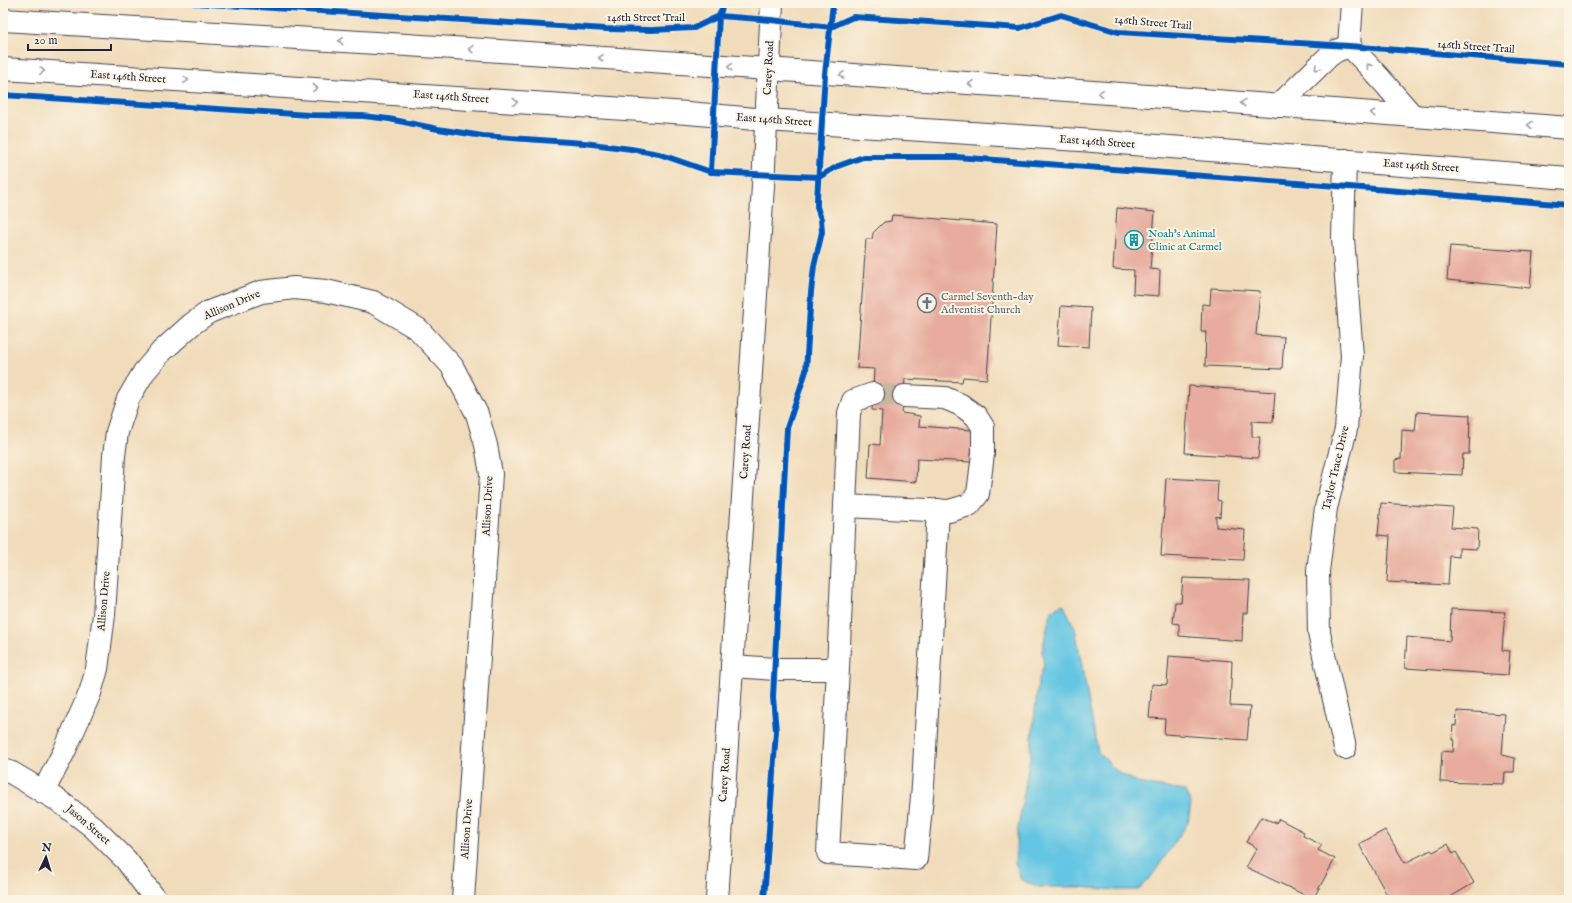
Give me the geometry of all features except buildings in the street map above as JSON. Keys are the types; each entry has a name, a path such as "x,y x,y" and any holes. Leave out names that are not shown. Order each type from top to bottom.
{"street":[{"name":"Carey Road","path":"717,900 763,186 772,3"},
{"path":"1349,46 1352,3"},
{"path":"3,20 273,36 769,70 1569,128"},
{"path":"1278,106 1329,56 1336,51 1349,46"},
{"path":"1349,46 1365,61 1379,79 1413,116"},
{"name":"East 146th Street","path":"3,69 1080,140 1569,178"},
{"name":"Taylor Trace Drive","path":"1345,160 1343,238 1352,356 1346,429 1326,508 1318,571 1319,633 1345,748"},
{"name":"Allison Drive","path":"43,792 64,752 90,693 96,669 104,615 114,456 117,432 128,399 144,372 162,351 192,324 209,312 261,292 294,288 326,291 373,302 418,329 452,366 477,414 486,445 491,474 462,900"},
{"path":"873,394 853,401 849,414 828,853 916,859 923,778 938,510"},
{"path":"845,506 949,510 969,505 978,494 983,454 983,427 976,416 961,405 945,398 904,396"},
{"path":"732,666 775,669 838,669"},
{"name":"Jason Street","path":"3,770 59,801 93,827 126,860 156,900"}],"water":[{"path":"1063,604 1075,628 1098,752 1117,771 1137,783 1185,791 1191,803 1188,823 1151,877 1138,890 1079,887 1039,887 1021,880 1015,863 1017,834 1030,757 1038,682 1044,665 1042,651 1052,611 1056,607"}],"tunnel":[{"path":"873,394 904,396"}],"cycle path":[{"name":"146th Street Trail","path":"193,3 606,29 652,30 694,28 719,16 831,27 853,17 1020,28 1061,15 1118,32 1349,46 1569,64"},
{"path":"711,172 719,16 724,3"},
{"path":"764,900 776,731 773,697 787,428 806,371 811,292 814,266 822,232 817,199 825,74 833,3"},
{"path":"3,95 310,115 363,116 389,119 483,136 584,143 631,149 659,154 711,172 819,177 838,166 863,157 956,157 1569,205"}],"place":[{"name":"Noah's Animal Clinic at Carmel","path":"1134,240"},
{"name":"Carmel Seventh-day Adventist Church","path":"927,303"}]}
